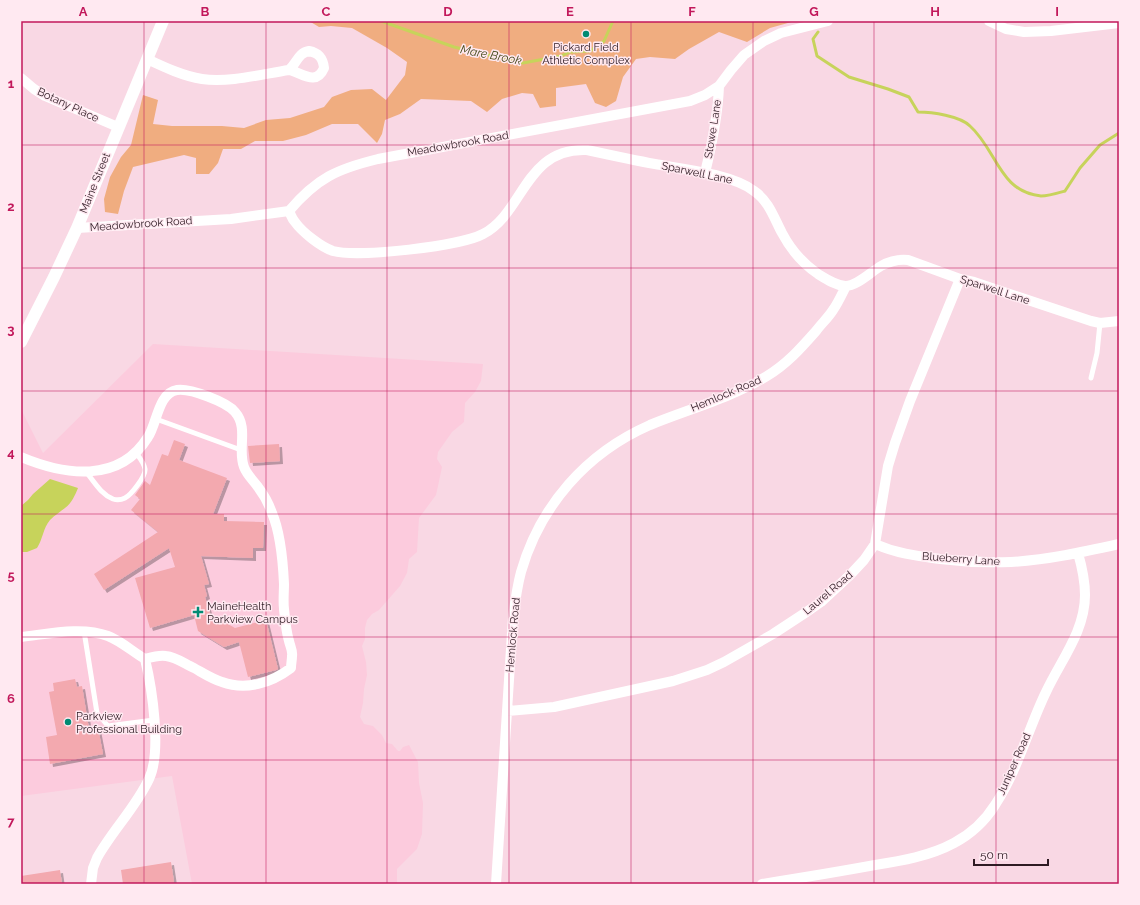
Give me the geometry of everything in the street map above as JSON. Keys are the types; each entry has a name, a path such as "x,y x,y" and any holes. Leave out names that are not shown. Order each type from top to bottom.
{"street":[{"name":"Maine Street","path":"21,342 77,228 163,21"},
{"name":"Meadowbrook Road","path":"77,228 231,219 289,211 321,180 354,165 378,159 690,101 719,86 744,55 764,41 781,33 828,21"},
{"path":"989,21 1006,30 1024,32 1051,31 1119,23"},
{"path":"147,59 188,76 214,80 226,80 289,70"},
{"name":"Botany Place","path":"22,82 45,96 118,127"},
{"name":"Stowe Lane","path":"705,173 714,135 719,86"},
{"name":"Sparwell Lane","path":"289,211 294,222 316,241 340,253 402,250 452,244 484,234 499,222 536,171 551,159 568,151 587,150 705,173 736,181 754,190 768,205 783,235 800,259 806,266 828,281 846,286 858,282 880,266 898,260 908,260 960,279 974,282 1091,321 1100,323 1119,321"},
{"name":"Laurel Road","path":"507,711 554,707 673,681 707,670 773,634 821,602 864,560 876,544 888,466 894,443 960,279"},
{"name":"Hemlock Road","path":"496,884 513,617 516,594 521,572 537,532 547,513 559,495 572,480 586,466 606,450 649,426 751,385 768,376 784,364 799,351 833,310 846,286"},
{"path":"21,457 54,469 70,472 87,473 120,463 136,453 148,437 160,406 166,396 175,390 184,390 202,394 227,406 235,412 241,421 241,457 244,468 263,494 273,514 276,525 282,560 284,608 287,631 293,654 291,668 282,675 265,682 247,686 238,686 220,682 174,658 157,656 145,659"},
{"name":"Blueberry Lane","path":"876,544 898,553 976,562 1011,562 1045,559 1119,544"},
{"name":"Juniper Road","path":"762,884 895,862 936,852 968,835 982,822 995,805 1006,786 1040,704 1079,627 1085,595 1082,569 1078,553"},
{"path":"21,637 84,631 99,633 109,636 145,659 150,683 154,720 156,755 154,767 150,778 97,858 93,868 91,884"}],"lane":[{"path":"1091,378 1097,353 1100,323"},
{"path":"156,419 241,450"},
{"path":"87,473 102,493 114,499 121,500 126,498 144,475 144,465 136,453"},
{"path":"84,631 97,712 108,726 154,720"}],"shaded area":[{"path":"309,21 795,21 770,28 747,42 719,32 689,49 675,59 650,57 636,59 623,77 616,101 606,107 595,103 586,84 556,88 556,106 540,108 533,94 522,93 502,99 487,112 471,101 421,99 400,114 385,120 382,134 377,143 358,124 332,124 306,135 283,141 255,141 241,149 223,149 218,163 209,174 196,174 196,158 184,155 133,167 124,191 118,214 105,212 104,199 110,177 121,157 131,145 143,95 158,100 153,124 244,128 266,120 290,118 324,107 332,97 351,90 372,89 386,100 405,75 407,62 387,48 352,28 331,26 319,27"},
{"name":"MaineHealth Parkview Campus","path":"153,344 483,364 481,381 475,392 465,403 464,422 452,432 438,452 437,459 442,467 436,495 419,518 417,552 409,559 407,573 400,586 379,610 372,614 367,620 365,639 362,646 366,662 367,675 360,717 364,724 373,726 382,735 386,743 392,744 398,751 409,745 418,762 419,783 423,803 422,834 417,849 397,869 397,884 192,884 172,776 21,796 21,409 43,453"},
{"path":"50,479 78,488 70,504 48,523 37,548 27,552 21,552 21,506"}],"building":[{"name":"MaineHealth Parkview Campus","path":"174,440 185,444 179,460 227,478 213,514 224,514 224,521 264,522 263,548 253,548 253,558 201,556 209,584 204,585 207,596 205,597 210,614 235,628 266,620 278,669 276,670 248,677 239,642 224,647 198,631 194,615 150,628 135,578 175,567 169,548 104,590 94,574 158,532 131,510 140,499 135,495 145,481 150,485 162,454 168,456"},
{"path":"279,444 280,461 250,463 248,446"},
{"name":"Parkview Professional Building","path":"75,679 77,687 82,686 89,729 98,728 103,754 50,764 46,737 57,735 49,692 54,691 53,683"},
{"path":"171,862 174,882 162,884 123,884 121,870"},
{"path":"60,870 62,884 21,884 21,876"}],"waterway":[{"name":"Mare Brook","path":"381,21 454,47 523,63 561,56 570,52 590,51 604,41 613,21"},
{"name":"Mare Brook","path":"818,32 813,39 817,56 849,77 909,97 918,112 946,115 960,120 970,126 987,146 1007,178 1016,187 1027,193 1041,196 1065,191 1080,168 1100,145 1119,133"}],"place":[{"name":"Pickard Field Athletic Complex","path":"586,34"},
{"name":"MaineHealth Parkview Campus","path":"198,612"},
{"name":"Parkview Professional Building","path":"68,722"}]}
